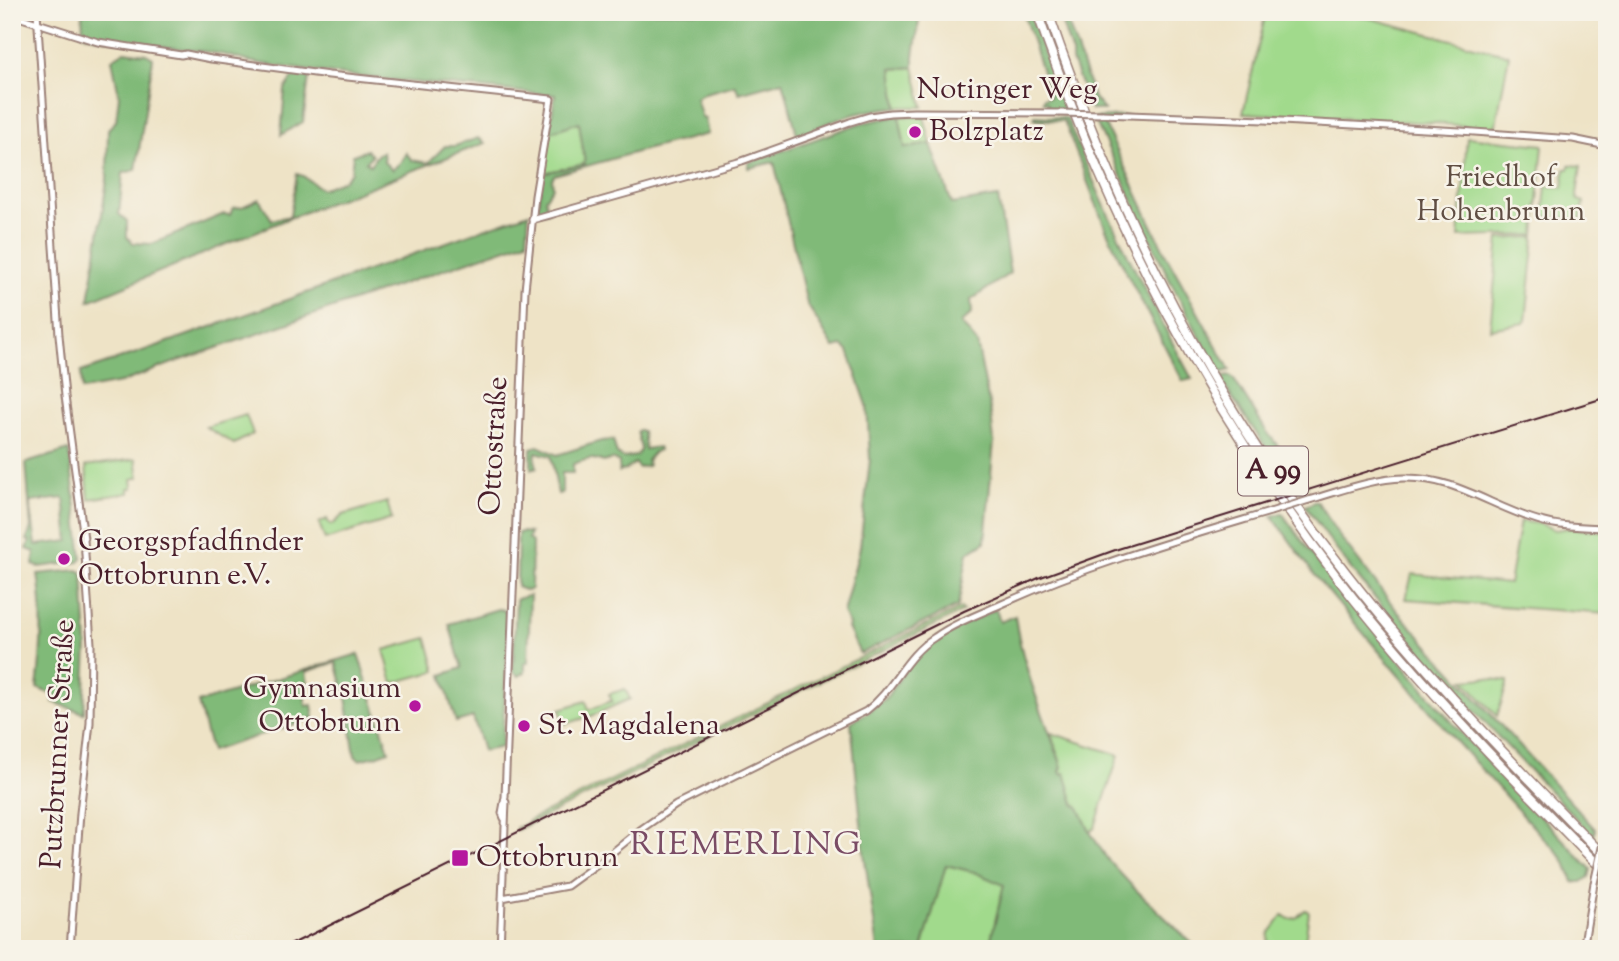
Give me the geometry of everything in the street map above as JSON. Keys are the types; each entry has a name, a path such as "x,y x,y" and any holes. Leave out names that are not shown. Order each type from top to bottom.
{"highway":[{"name":"A 99","path":"1037,12 1076,118 1133,248 1189,354 1252,457 1340,581 1416,672 1607,874"},
{"name":"A 99","path":"1048,12 1086,117 1142,245 1190,337 1260,452 1346,573 1422,663 1465,712 1607,859"}],"street":[{"name":"Putzbrunner Straße","path":"37,12 59,335 85,539 91,644 90,723 79,813 70,949"},
{"path":"12,15 38,23"},
{"name":"Ottostraße","path":"38,23 105,44 205,60 551,99 532,220 525,297 500,949"},
{"name":"Notinger Weg","path":"532,220 743,161 850,121 890,113 1102,114 1354,124 1573,139 1607,146"},
{"path":"502,898 567,886 641,829 679,804 866,710 882,698 911,657 928,641 1016,598 1075,574 1373,481 1405,478 1449,484 1541,521 1607,528"},
{"path":"1583,949 1607,824"}],"green space":[{"path":"82,12 920,12 914,67 892,69 897,107 846,117 798,138 783,81 739,93 735,85 705,93 696,98 708,134 554,175 553,187 545,199 548,212 541,213 537,211 555,95 327,73 83,34","holes":["579,122 585,164 544,173 550,132"]},
{"path":"1023,12 1029,12 1064,109 1048,109 1048,103 1043,102 1044,98 1050,97"},
{"path":"1058,12 1064,12 1094,98 1104,110 1091,110 1072,61"},
{"path":"1266,12 1346,12 1509,55 1495,129 1435,123 1243,113"},
{"path":"125,51 146,54 153,58 136,170 123,173 119,214 127,221 127,237 133,243 152,244 224,214 230,215 233,208 259,199 272,220 290,216 297,174 321,189 344,180 351,172 353,155 367,150 372,155 366,162 370,165 378,154 383,152 384,162 392,170 406,153 412,160 428,163 445,146 455,146 478,138 485,143 287,219 89,301 107,180 108,129 116,121 119,95 112,59"},
{"path":"914,67 923,107 897,107 892,69"},
{"path":"295,75 309,77 303,122 281,135 285,89"},
{"name":"Bolzplatz","path":"899,116 924,117 931,144 905,148"},
{"path":"899,116 905,148 931,144 952,204 998,197 1010,273 971,300 972,313 961,323 977,343 994,441 985,542 968,553 958,606 860,654 843,613 860,547 870,459 867,405 848,351 842,346 834,348 807,304 774,162 749,168 748,163 861,123"},
{"path":"1035,116 1067,118 1125,250 1192,379 1183,381 1128,276 1105,227 1064,121 1034,119"},
{"path":"1131,117 1104,123 1165,253 1230,370 1219,373 1171,283 1094,118"},
{"path":"579,122 585,164 543,173 550,132"},
{"name":"Friedhof Hohenbrunn","path":"1467,137 1543,145 1535,235 1459,237"},
{"path":"1569,165 1581,166 1577,195 1578,200 1584,202 1581,219 1543,216 1546,186 1563,188 1565,169 1569,169"},
{"path":"529,213 527,241 120,383 82,390 81,372"},
{"path":"1535,237 1526,320 1524,323 1490,329 1499,239"},
{"path":"1230,376 1267,432 1308,485 1304,489 1296,492 1219,378"},
{"path":"246,415 253,434 234,444 206,427"},
{"path":"637,431 643,431 645,449 658,447 659,450 647,460 648,466 638,468 635,463 619,472 619,462 612,459 604,462 596,459 585,460 573,464 573,473 562,473 562,493 558,494 551,456 536,452 537,467 531,469 531,448 538,446 557,455 601,441 613,440 617,454 623,458 636,456 641,449"},
{"path":"69,450 82,558 79,562 39,567 33,565 35,552 27,549 31,527 26,463","holes":["64,498 69,541 36,545 30,502"]},
{"path":"136,459 139,477 132,479 133,488 129,488 129,493 89,499 86,466"},
{"path":"1317,501 1337,533 1398,612 1595,829 1594,837 1472,709 1384,609 1305,506"},
{"path":"387,502 392,519 325,540 319,523 327,519 332,525 343,515"},
{"path":"1282,513 1325,572 1462,734 1591,869 1589,877 1582,882 1573,882 1559,854 1455,740 1316,577 1272,516"},
{"path":"1520,521 1541,524 1555,530 1569,528 1607,531 1607,614 1406,599 1412,574 1509,584"},
{"path":"518,533 530,533 528,539 532,542 531,589 527,591 517,587"},
{"path":"78,570 83,573 87,645 84,713 53,702 56,696 37,688 42,631 38,574"},
{"path":"530,595 528,663 525,663 525,672 519,676 513,672 516,601"},
{"path":"961,608 963,611 517,830 516,828 528,821"},
{"path":"498,609 509,615 502,747 483,751 473,717 456,722 442,675 462,668 449,624"},
{"path":"996,609 1000,622 1015,616 1023,655 1062,767 1061,774 1065,773 1074,804 1079,808 1090,832 1108,860 1198,949 982,949 983,942 990,943 1004,885 974,872 946,865 922,949 878,949 864,853 851,722 885,699 912,661 935,639"},
{"path":"427,638 436,671 393,683 384,650"},
{"path":"358,654 389,751 359,760 355,756 346,697 336,662 306,672 308,684 303,685 306,706 312,705 314,718 211,751 198,703"},
{"path":"1485,678 1508,681 1497,716 1464,680"},
{"path":"625,689 630,699 565,724 560,709 586,701 589,710 611,701 613,703 609,694"},
{"path":"1051,733 1119,755 1095,827 1090,832 1079,808 1074,804 1065,773 1061,774 1062,767"},
{"path":"946,865 1004,884 990,944 983,943 982,949 922,949"},
{"path":"1305,910 1309,912 1304,949 1272,949 1268,943 1269,934 1283,915 1289,919 1296,918"}],"railway":[{"path":"282,949 964,611 1041,577 1118,549 1607,397"}],"place":[{"name":"Bolzplatz","path":"915,132"},
{"name":"Georgspfadfinder Ottobrunn e.V.","path":"64,559"},
{"name":"Gymnasium Ottobrunn","path":"415,706"},
{"name":"St. Magdalena","path":"524,726"},
{"name":"Ottobrunn","path":"460,858"}],"district":[{"name":"RIEMERLING","path":"746,846"}]}
